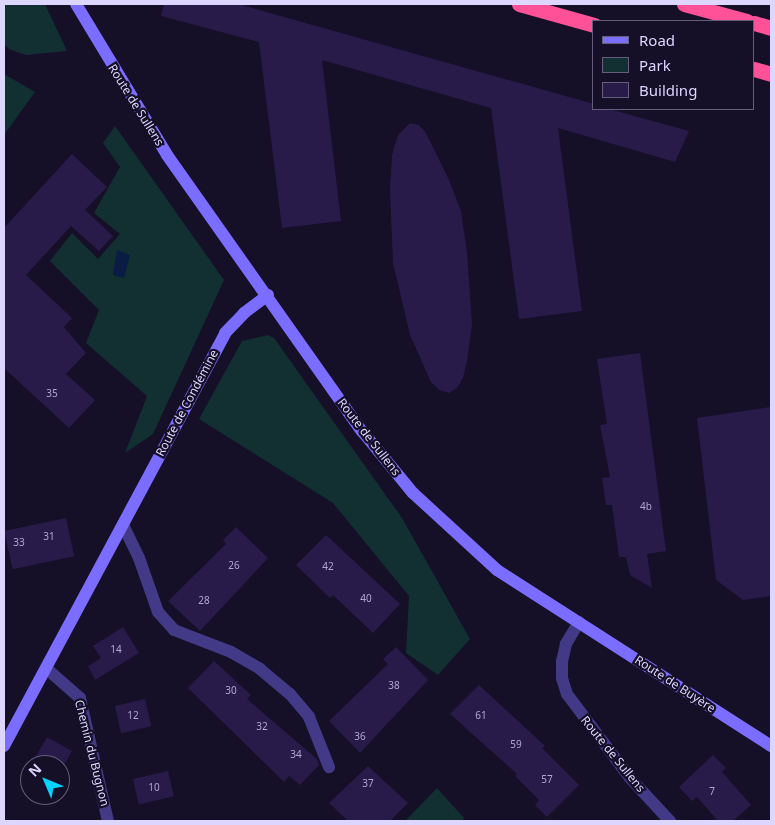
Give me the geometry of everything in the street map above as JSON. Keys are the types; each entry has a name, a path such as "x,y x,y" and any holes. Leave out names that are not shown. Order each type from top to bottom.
{"highway":[{"path":"519,4 592,24"},
{"path":"684,4 743,20"},
{"path":"755,23 771,28"},
{"path":"755,70 771,74"}],"main road":[{"name":"Route de Sullens","path":"76,4 167,155 362,431 414,493 497,570 579,622"},
{"name":"Route de Condémine","path":"4,746 47,669 225,333 244,313 268,296"},
{"name":"Route de Buyère","path":"579,622 771,746"}],"street":[{"path":"123,525 139,558 158,612 174,630 231,652 260,669 290,694 309,717 329,767"},
{"name":"Route de Sullens","path":"579,622 566,644 562,661 562,678 567,694 630,778 670,821"},
{"name":"Chemin du Bugnon","path":"47,669 80,698 108,821"}],"green space":[{"path":"4,4 45,4 67,51 26,55 9,49 4,44"},
{"path":"4,74 35,92 4,135"},
{"path":"115,126 224,280 153,434 125,453 147,396 86,343 99,310 50,261 72,233 98,259 120,234 94,213 120,167 103,143"},
{"path":"268,335 274,338 402,518 470,639 438,675 406,653 409,596 333,503 199,419 242,341"},
{"path":"437,788 464,818 462,821 405,821"}],"water":[{"path":"117,250 130,255 124,278 113,275"}],"building":[{"path":"164,4 238,4 592,103 592,110 613,110 689,131 675,162 558,128 582,311 519,319 491,108 322,60 341,221 282,228 259,42 161,16"},
{"path":"410,123 419,125 426,133 449,180 461,211 467,252 472,324 463,378 457,388 449,393 439,390 431,382 410,335 393,263 390,190 392,155 398,135"},
{"path":"72,154 107,187 85,210 113,236 99,251 71,226 26,275 72,318 64,327 86,353 66,374 95,400 69,428 4,368 4,228"},
{"path":"640,353 666,551 647,554 652,588 630,575 626,557 619,557 612,505 606,505 602,478 610,477 600,425 607,424 597,359"},
{"path":"771,407 771,596 743,600 716,580 697,418"},
{"path":"66,518 74,556 12,569 4,531"},
{"path":"236,527 268,558 200,631 168,601 226,544 223,540"},
{"path":"326,535 400,604 373,633 333,595 330,598 296,565"},
{"path":"123,627 139,653 95,680 88,666 101,658 93,646"},
{"path":"396,647 428,680 360,753 329,721 388,664 383,659"},
{"path":"214,661 251,695 247,699 317,759 319,765 300,785 289,776 284,782 188,688"},
{"path":"479,685 545,746 542,748 579,785 547,817 535,805 539,800 515,776 517,774 450,714"},
{"path":"145,699 151,726 121,733 115,706"},
{"path":"47,737 72,751 70,755 37,755"},
{"path":"713,755 726,768 722,772 751,805 733,821 718,821 697,797 692,801 679,787"},
{"path":"368,766 408,803 390,821 348,821 329,803"},
{"path":"168,771 174,796 139,804 133,779"}]}
